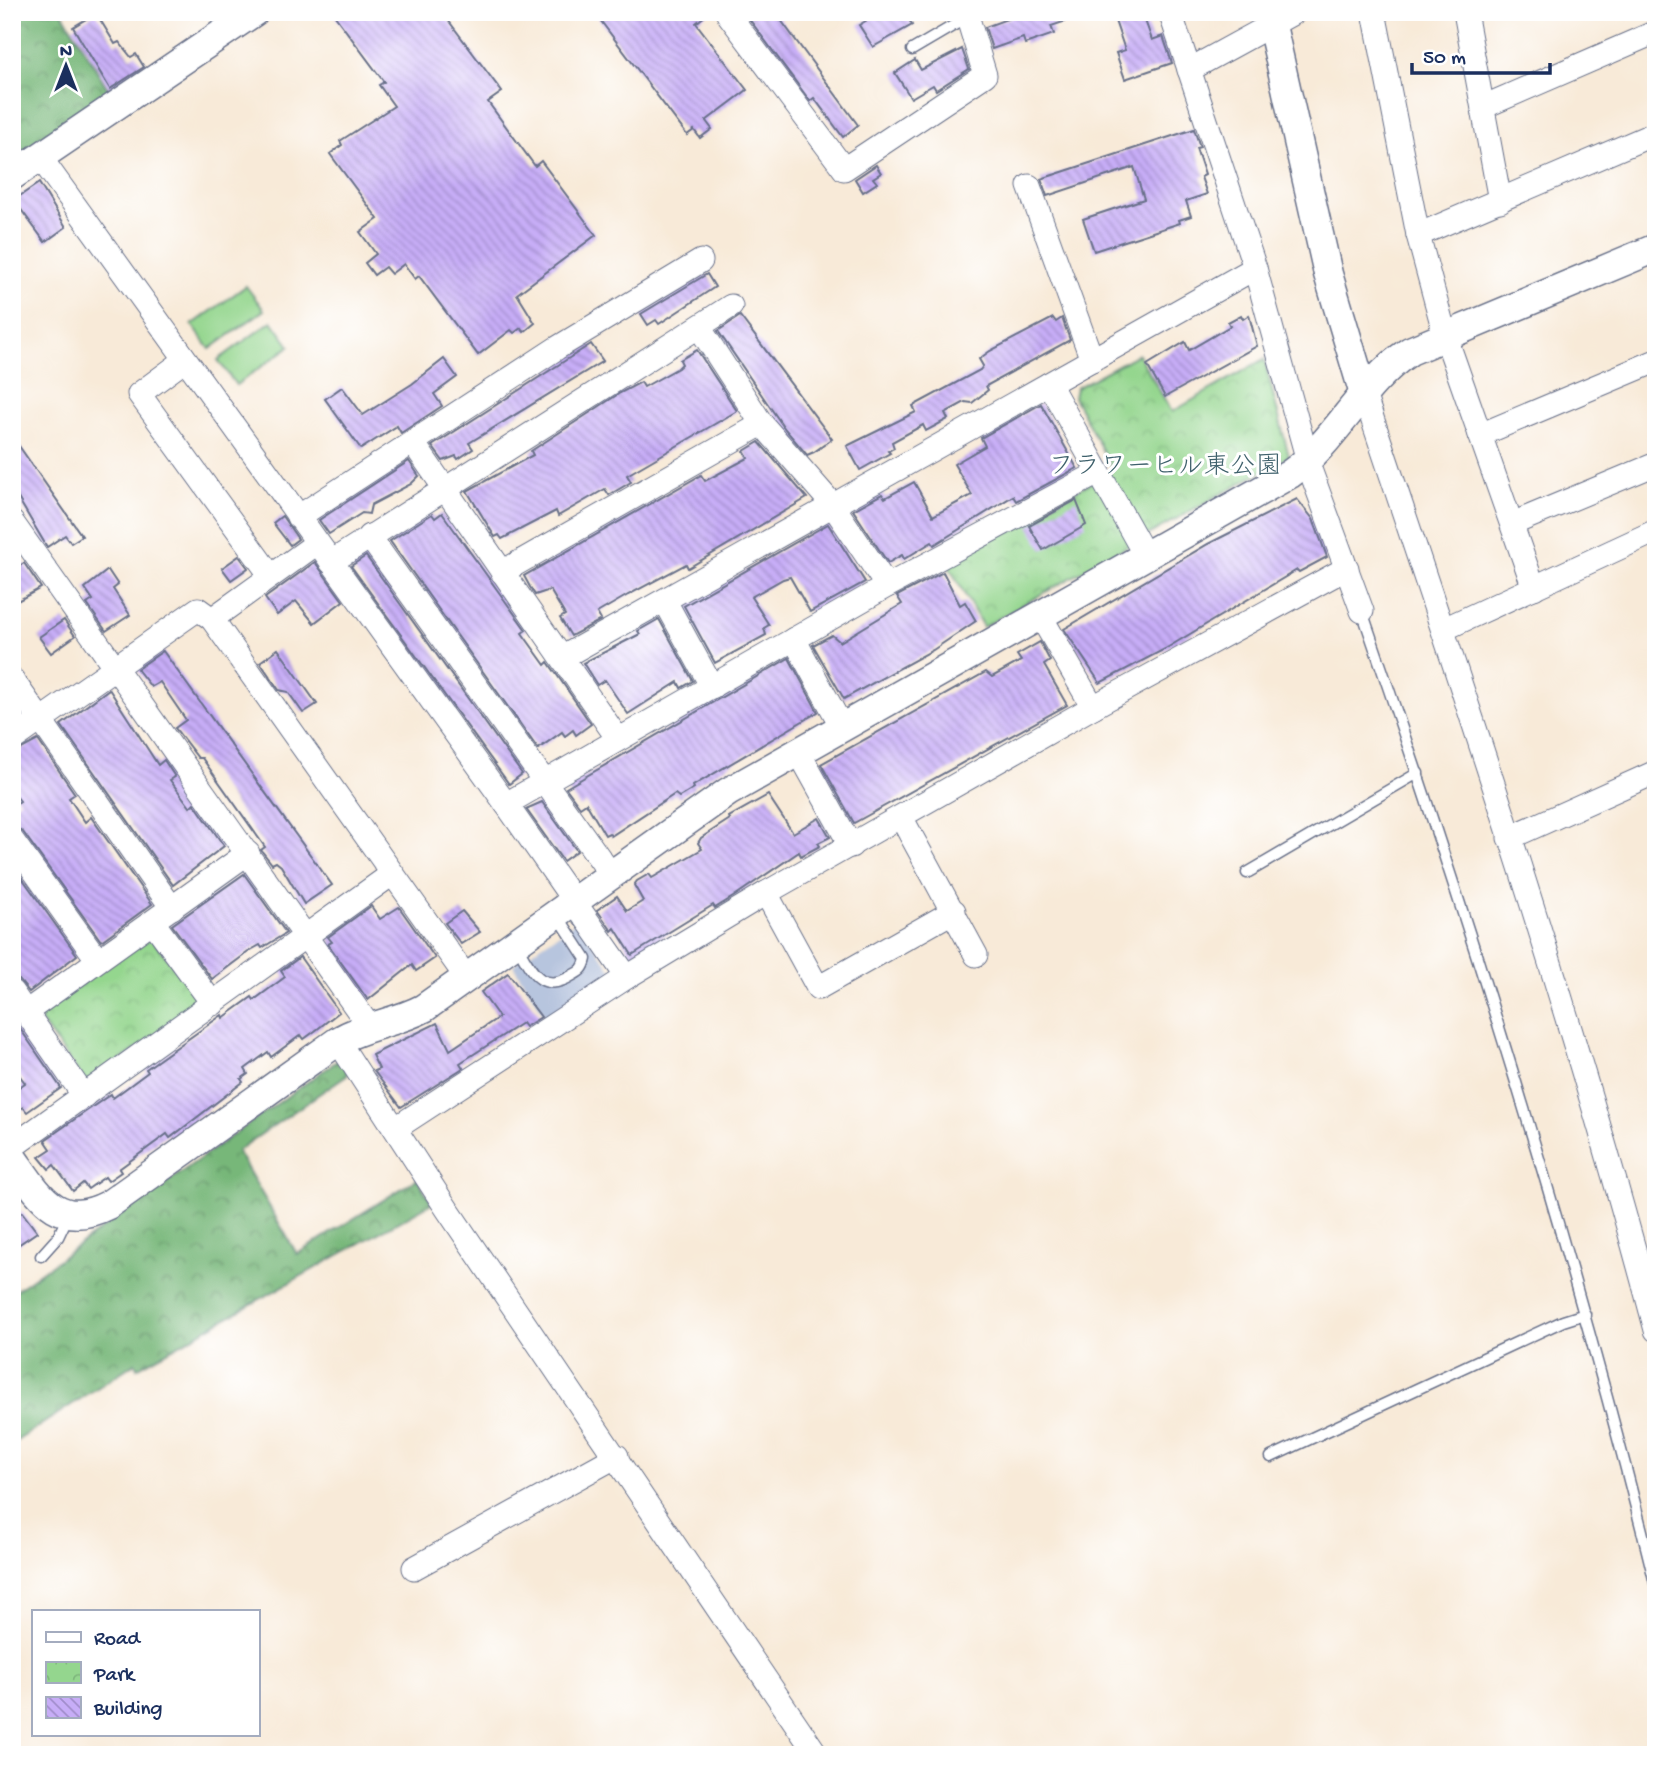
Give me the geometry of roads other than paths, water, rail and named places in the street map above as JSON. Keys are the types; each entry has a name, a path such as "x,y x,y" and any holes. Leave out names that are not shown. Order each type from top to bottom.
{"street":[{"path":"1170,12 1255,268 1311,472 1362,611"},
{"path":"1374,12 1418,235 1445,335 1534,588"},
{"path":"1466,13 1500,201"},
{"path":"728,14 844,169 985,75 972,14"},
{"path":"12,176 243,15"},
{"path":"1189,70 1278,16 1328,274 1363,391 1444,629 1509,838 1626,1219 1656,1330"},
{"path":"1483,107 1656,32"},
{"path":"1418,235 1656,133"},
{"path":"40,157 506,804 564,906 627,977"},
{"path":"1028,186 1092,360"},
{"path":"12,1157 49,1205 69,1214 87,1214 108,1205 338,1041 369,1026 405,1018 699,810 798,751 1290,474 1309,459 1363,391 1391,363 1445,335 1656,248"},
{"path":"298,517 414,444 557,348 701,261"},
{"path":"563,657 1255,268"},
{"path":"331,562 731,306"},
{"path":"699,327 762,424 832,504 887,586"},
{"path":"185,360 139,394 271,576"},
{"path":"1480,435 1656,361"},
{"path":"1049,384 1146,555"},
{"path":"502,572 762,424"},
{"path":"414,444 618,739"},
{"path":"1512,524 1656,464"},
{"path":"506,804 887,586 1098,473"},
{"path":"12,522 369,1026"},
{"path":"1444,629 1656,531"},
{"path":"369,536 610,873"},
{"path":"212,619 317,544"},
{"path":"396,1128 627,977 766,893 1093,707 1347,568"},
{"path":"665,601 712,687"},
{"path":"12,740 198,609 212,619 466,977"},
{"path":"1040,615 1093,707"},
{"path":"794,639 842,727"},
{"path":"12,679 172,908"},
{"path":"798,751 851,846"},
{"path":"1509,838 1656,772"},
{"path":"901,817 976,955"},
{"path":"12,840 97,959"},
{"path":"26,1012 248,853"},
{"path":"12,1147 307,938 392,874"},
{"path":"766,893 818,988 954,911"},
{"path":"153,922 213,1004"},
{"path":"12,992 84,1096"},
{"path":"338,1041 447,1209 817,1755"},
{"path":"414,1568 617,1457"}],"lane":[{"path":"912,50 972,14"},
{"path":"1362,611 1418,773 1585,1314 1656,1587"},
{"path":"1247,873 1418,773"},
{"path":"514,942 534,974 548,983 564,981 582,970 586,959 564,906"},
{"path":"41,1256 58,1237 69,1214"},
{"path":"1271,1457 1551,1326 1585,1314"}],"park label":[{"name":"フラワーヒル東公園","path":"1165,464"}]}
